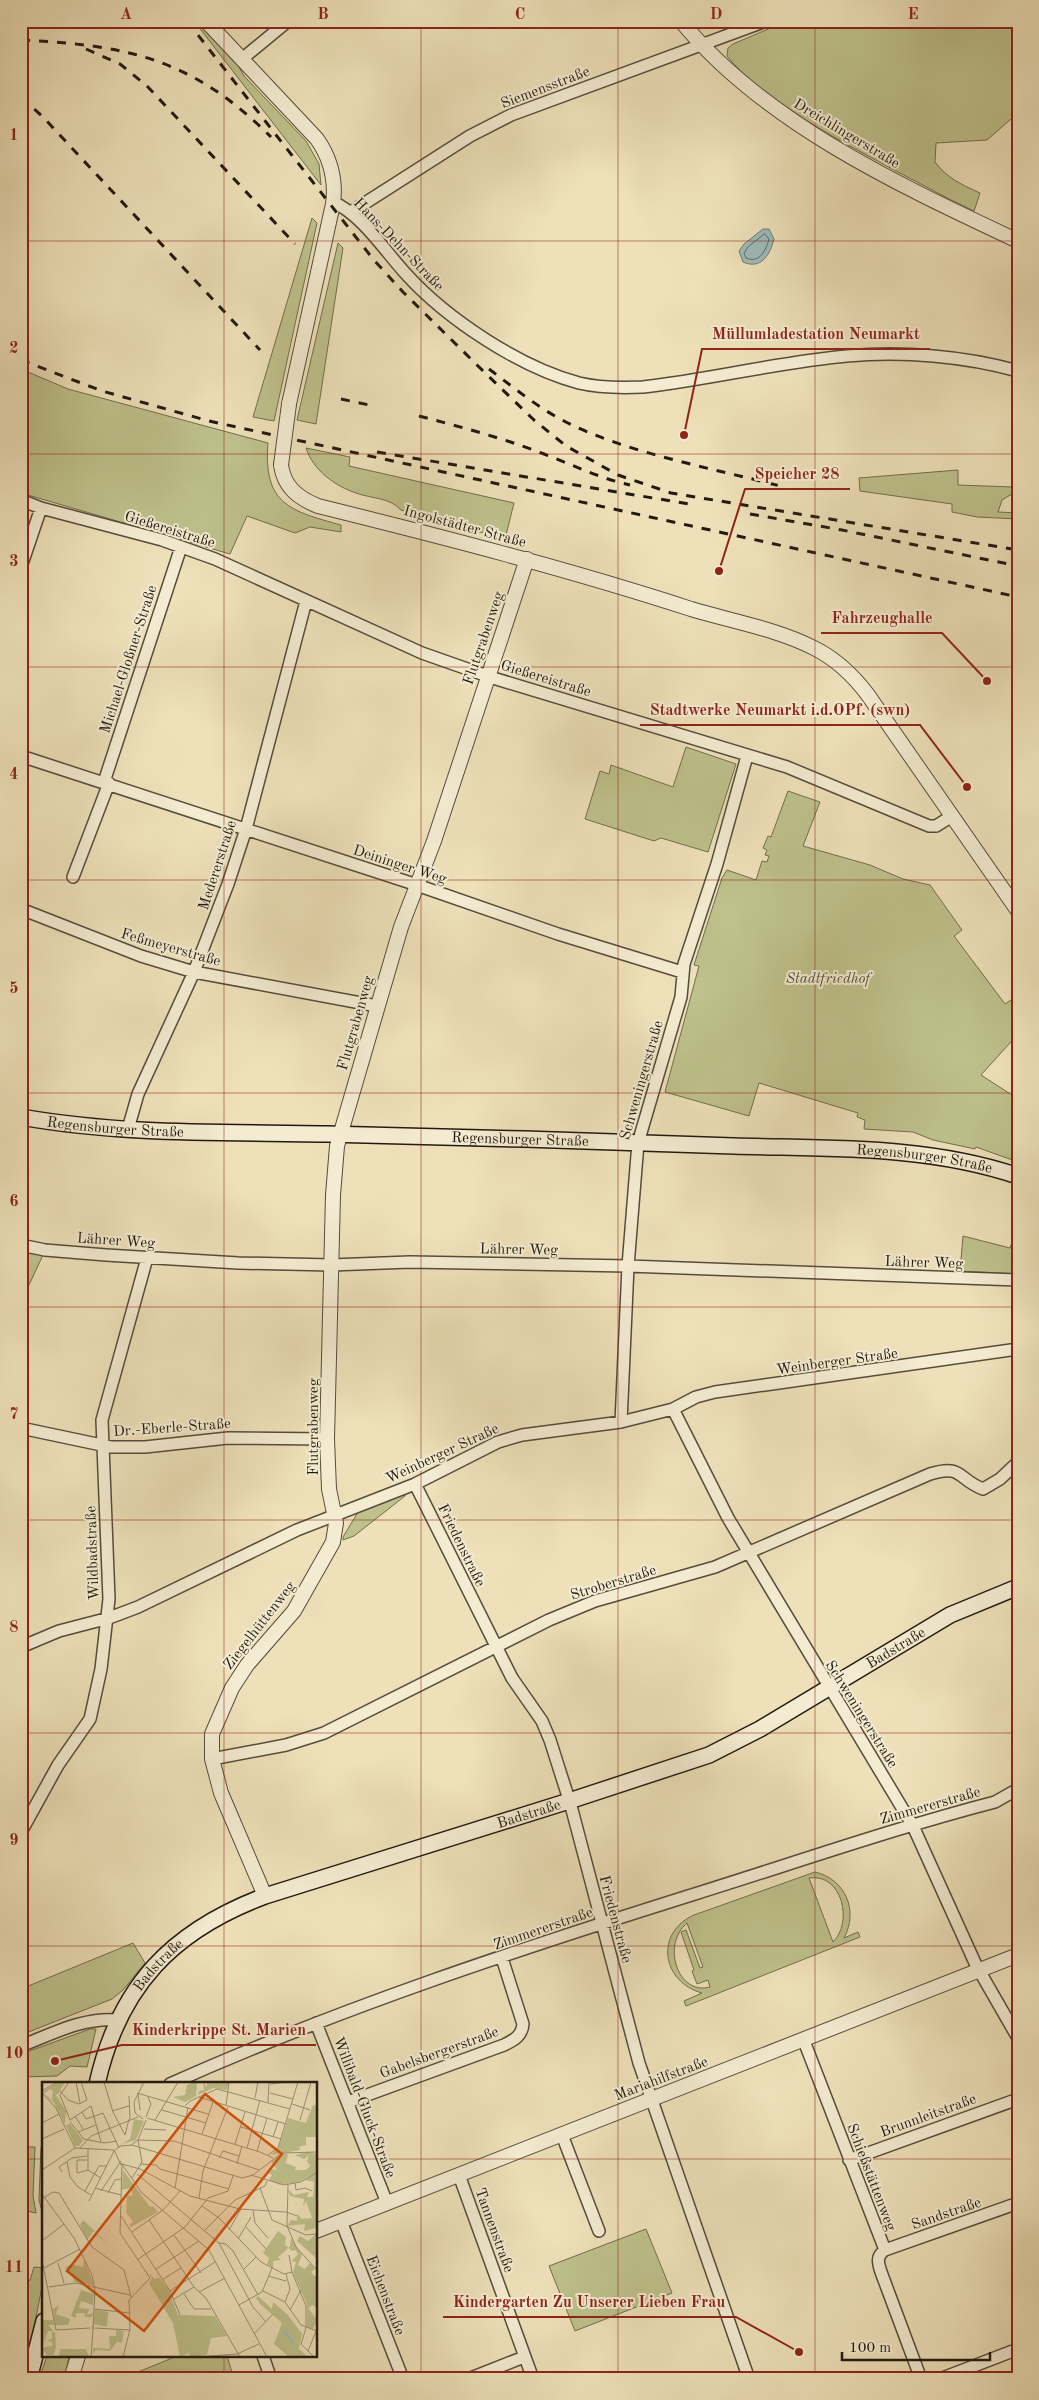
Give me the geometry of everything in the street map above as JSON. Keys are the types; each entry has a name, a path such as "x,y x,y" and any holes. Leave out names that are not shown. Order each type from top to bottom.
{"main road":[{"name":"Regensburger Straße","path":"21,1117 65,1124 128,1129 876,1151 970,1162 1018,1176"},
{"name":"Badstraße","path":"98,2082 106,2048 117,2020 141,1982 172,1949 218,1916 265,1896 570,1801 709,1755 743,1738 960,1609 1018,1587"},
{"path":"29,2379 42,2329"}],"street":[{"name":"Ingolstädter Straße","path":"206,21 303,122 321,145 330,162 334,178 333,202 289,404 281,464 284,478 291,490 318,506 527,559 768,632 812,647 827,655 858,681 1018,911"},
{"path":"242,58 288,21"},
{"name":"Dreichlingerstraße","path":"681,21 703,46 750,89 808,130 914,192 1018,241"},
{"name":"Siemensstraße","path":"351,212 470,136 497,122 580,89 703,46 766,21"},
{"name":"Hans-Dehn-Straße","path":"333,202 351,212 410,278 458,321 532,364 579,382 616,388 643,387 816,360 874,354 937,357 990,364 1018,371"},
{"name":"Gießereistraße","path":"21,500 41,508 180,546 215,559 394,642 487,676 804,773 929,826 936,826 952,816"},
{"path":"21,567 41,508"},
{"name":"Michael-Gloßner-Straße","path":"107,782 180,546"},
{"name":"Flutgrabenweg","path":"335,1516 329,1489 327,1439 334,1171 340,1135 401,927 418,885 527,559"},
{"name":"Medererstraße","path":"128,1129 138,1094 212,931 246,829 306,601"},
{"name":"Deininger Weg","path":"21,756 107,782 418,885 558,934 682,972"},
{"name":"Schweningerstraße","path":"621,1422 628,1266 638,1143 681,997 682,972 748,756"},
{"path":"73,877 107,782"},
{"name":"Feßmeyerstraße","path":"21,909 133,953 194,972 377,1006"},
{"name":"Lährer Weg","path":"21,1245 45,1250 147,1258 331,1264 410,1262 628,1266 1018,1280"},
{"name":"Wildbadstraße","path":"21,1832 55,1771 90,1719 101,1669 109,1618 101,1445 102,1420 147,1258"},
{"name":"Weinberger Straße","path":"21,1647 59,1631 109,1618 138,1607 297,1530 415,1484 508,1438 532,1433 621,1422 673,1409 705,1394 1018,1349"},
{"name":"Schweningerstraße","path":"673,1409 708,1482 912,1826 980,1971 1018,2038"},
{"name":"Dr.-Eberle-Straße","path":"21,1428 101,1445 145,1447 228,1438 327,1439"},
{"name":"Stroberstraße","path":"212,1759 286,1745 324,1733 549,1620 595,1601 715,1567 930,1474 945,1469 955,1470 982,1489 1000,1479 1018,1462"},
{"name":"Friedenstraße","path":"415,1484 512,1678 542,1721 570,1801 650,2099 749,2379"},
{"name":"Ziegelhüttenweg","path":"265,1896 221,1793 212,1759 212,1734 232,1688 247,1665 283,1626 303,1598 333,1542 336,1523 335,1516"},
{"name":"Zimmererstraße","path":"174,2082 248,2049 316,2022 602,1923 846,1844 995,1802 1018,1789"},
{"name":"Mariahilfstraße","path":"318,2230 1018,1956"},
{"name":"Gabelsbergerstraße","path":"348,2102 504,2045 518,2036 523,2031 523,2024 502,1958"},
{"path":"21,2046 87,2022 117,2020"},
{"name":"Willibald-Gluck-Straße","path":"316,2022 387,2203"},
{"name":"Schießstättenweg","path":"804,2041 885,2250 878,2258 879,2266 921,2379"},
{"name":"Brunnleitstraße","path":"849,2160 1018,2099"},
{"path":"562,2135 599,2231"},
{"name":"Tannenstraße","path":"459,2175 533,2379"},
{"name":"Sandstraße","path":"885,2250 1018,2203"},
{"name":"Eichenstraße","path":"341,2221 403,2379"},
{"path":"940,2379 1018,2349"},
{"path":"468,2379 524,2357"},
{"path":"71,2379 77,2358"},
{"path":"263,2358 271,2379"}],"green space":[{"path":"194,21 199,21 234,58 244,76 306,141 319,164 321,185"},
{"path":"787,21 1018,21 1018,113 987,140 936,143 935,162 940,168 955,180 980,193 974,211 876,160 806,120 761,89 742,73 727,56 728,48 733,44"},
{"path":"312,218 317,223 274,421 253,417"},
{"path":"338,243 343,248 316,424 297,420"},
{"path":"21,369 68,389 268,443 270,480 275,492 294,509 341,525 341,532 310,527 295,533 247,516 230,554 21,493"},
{"path":"306,448 350,457 349,466 514,503 505,539 401,510 386,500 348,490 319,470"},
{"path":"958,470 958,485 1013,487 1012,494 1002,500 998,512 1018,513 1018,519 977,517 952,512 952,504 860,491 859,478"},
{"path":"686,747 736,764 708,852 661,838 654,841 585,819 600,771 609,774 611,765 673,787"},
{"name":"Stadtfriedhof","path":"788,791 820,802 803,846 870,865 903,879 930,885 962,930 954,936 1005,1004 1011,1000 1018,1009 1018,1034 981,1075 1018,1099 1018,1162 976,1147 975,1149 933,1140 913,1132 864,1129 865,1120 857,1117 858,1113 759,1083 749,1116 665,1092 699,966 694,965 722,878 727,870 756,880 762,861 767,862 769,856 765,855 767,850 763,848 768,836 771,837"},
{"path":"1018,1224 1018,1274 960,1271 963,1236 1010,1248"},
{"path":"21,1252 43,1255 21,1302"},
{"path":"405,1493 405,1496 354,1536 343,1540 358,1512"},
{"path":"815,1872 834,1881 846,1897 850,1917 844,1938 858,1932 860,1937 686,2006 684,2001 702,1993 678,1979 671,1968 668,1957 668,1945 673,1933 681,1923 694,1915","holes":["809,1878 821,1879 830,1883 837,1891 841,1901 842,1923 839,1934 833,1942","687,1923 703,1967 700,1968 686,1930 681,1932 694,1970 692,1971 697,1984 708,1980 710,1987 699,1988 689,1984 682,1977 677,1967 674,1955 675,1944 679,1932"]},
{"path":"133,1943 145,1963 123,1990 112,1999 21,2035 21,1989"},
{"path":"90,2029 96,2029 87,2067 70,2066 57,2076 21,2077 21,2054"},
{"path":"26,2147 35,2147 33,2196 36,2213 23,2210"},
{"path":"41,2147 42,2147 42,2211 39,2200"},
{"path":"646,2229 672,2293 575,2331 549,2266"},
{"path":"34,2267 42,2268 42,2287 28,2357 22,2356 21,2358 21,2288 30,2280"},
{"path":"46,2358 69,2358 65,2379 39,2379"},
{"path":"172,2358 228,2358 234,2379 141,2379 138,2372"}],"water":[{"path":"763,229 769,229 774,239 764,260 755,264 743,262 739,251 744,244"}],"railway":[{"path":"187,21 373,259 403,292 478,366 534,420 566,446 618,475 671,493 1018,550"},
{"path":"21,40 94,46 127,52 157,61 186,73 214,90 242,111 271,137"},
{"path":"86,49 120,64 147,86 295,244"},
{"path":"21,97 43,117 260,350"},
{"path":"21,360 102,391 209,421 1018,597"},
{"path":"489,369 544,410 588,432 642,451 780,486"},
{"path":"341,399 374,406"},
{"path":"419,416 513,443 597,475 630,485"},
{"path":"377,452 695,505"},
{"path":"750,514 842,530 1018,566"}],"place":[{"name":"Müllumladestation Neumarkt","path":"684,435"},
{"name":"Speicher 28","path":"719,571"},
{"name":"Fahrzeughalle","path":"987,681"},
{"name":"Stadtwerke Neumarkt i.d.OPf. (swn)","path":"967,787"},
{"name":"Kinderkrippe St. Marien","path":"55,2061"},
{"name":"Kindergarten Zu Unserer Lieben Frau","path":"799,2352"}]}
